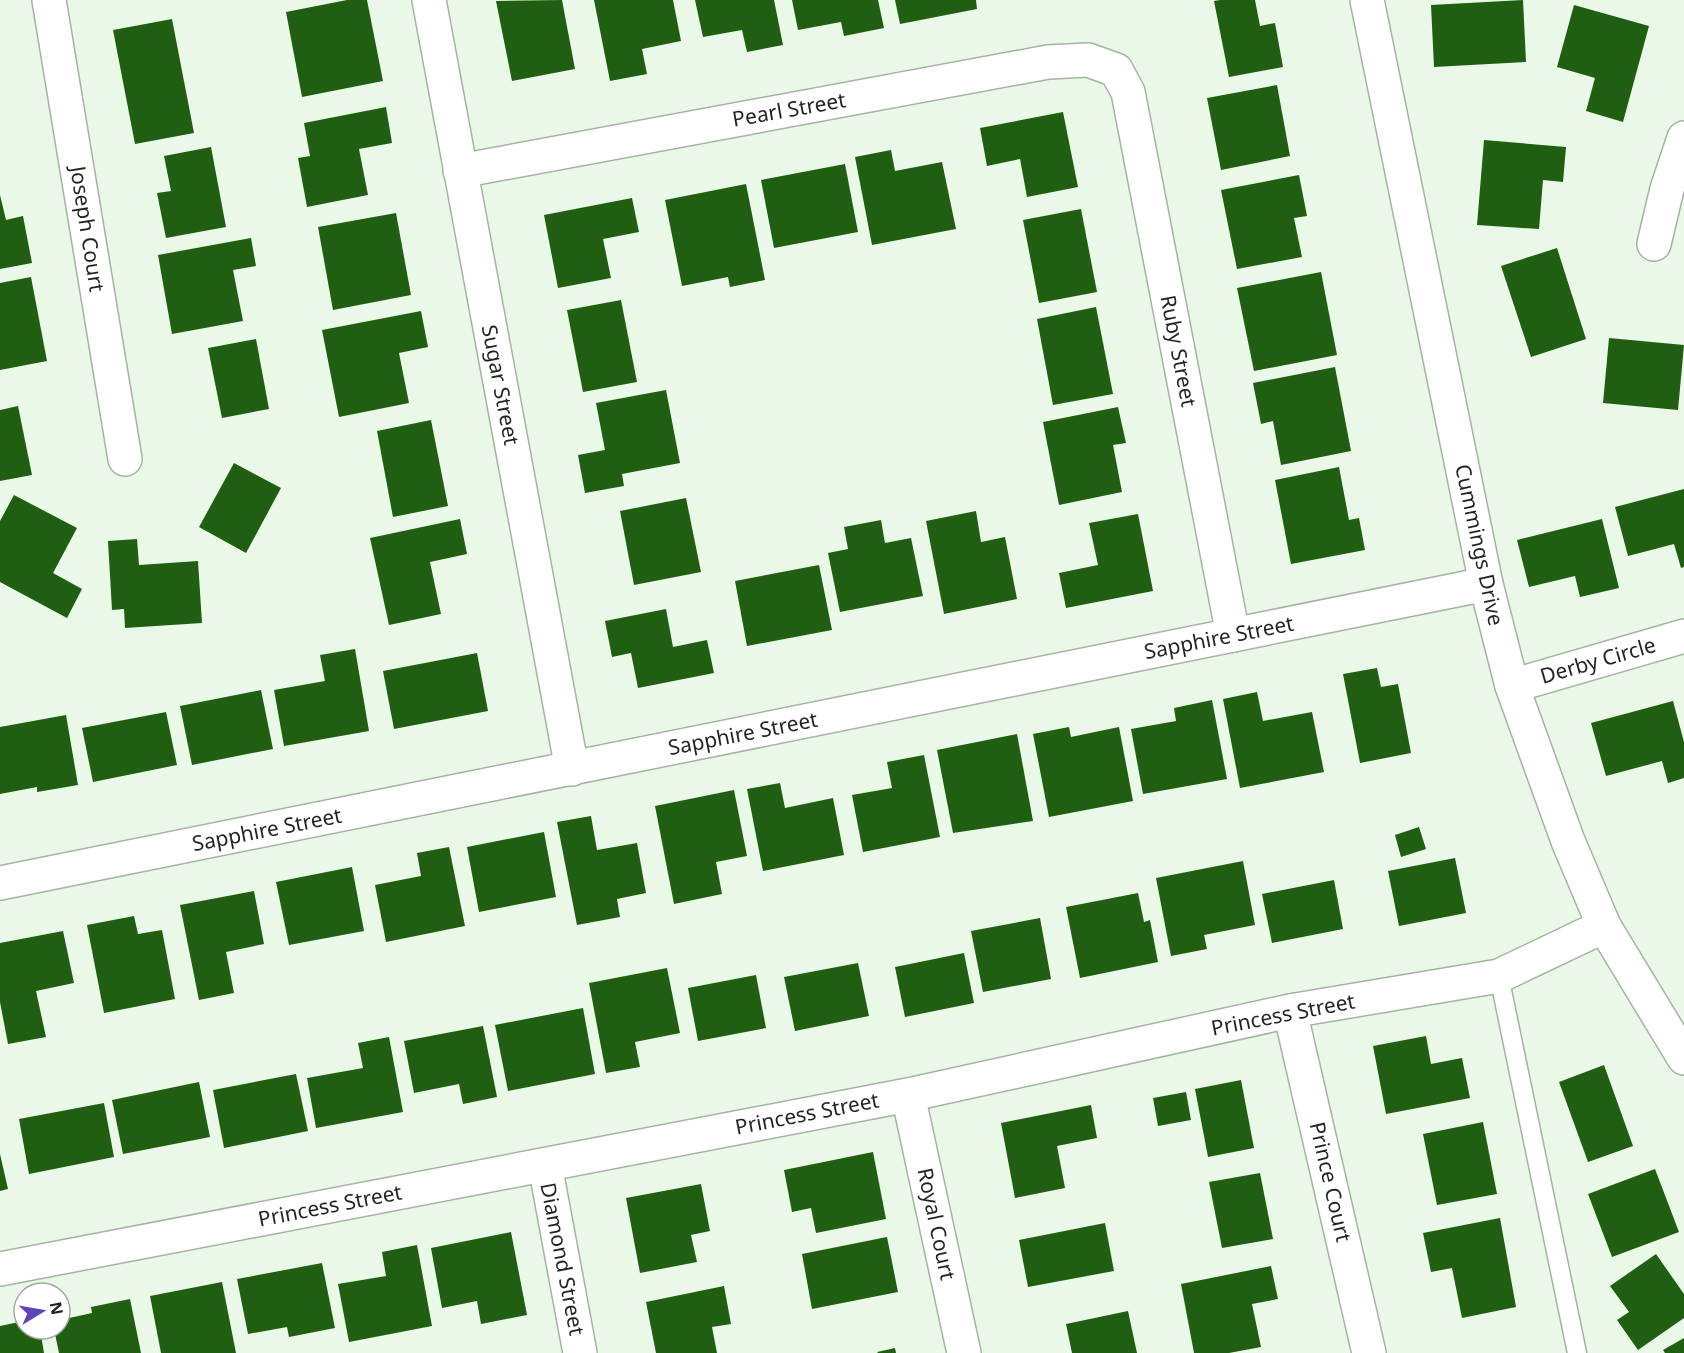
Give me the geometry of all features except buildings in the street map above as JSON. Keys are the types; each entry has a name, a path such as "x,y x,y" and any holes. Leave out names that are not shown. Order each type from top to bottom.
{"street":[{"name":"Joseph Court","path":"49,0 125,459"},
{"name":"Sugar Street","path":"429,0 572,769"},
{"name":"Cummings Drive","path":"1367,0 1486,584 1512,686 1568,841 1604,926 1684,1058"},
{"name":"Pearl Street","path":"460,171 1048,62 1088,60 1116,70"},
{"name":"Ruby Street","path":"1116,70 1128,92 1233,635"},
{"path":"1654,244 1667,189 1684,138"},
{"name":"Sapphire Street","path":"0,883 1486,584"},
{"name":"Derby Circle","path":"1512,686 1684,636"},
{"name":"Princess Street","path":"0,1269 908,1095 1290,1011 1499,976 1604,926"},
{"name":"Prince Court","path":"1290,1011 1369,1353"},
{"name":"Royal Court","path":"908,1095 964,1353"},
{"name":"Diamond Street","path":"545,1165 580,1353"}],"lane":[{"path":"1499,976 1577,1353"}]}
